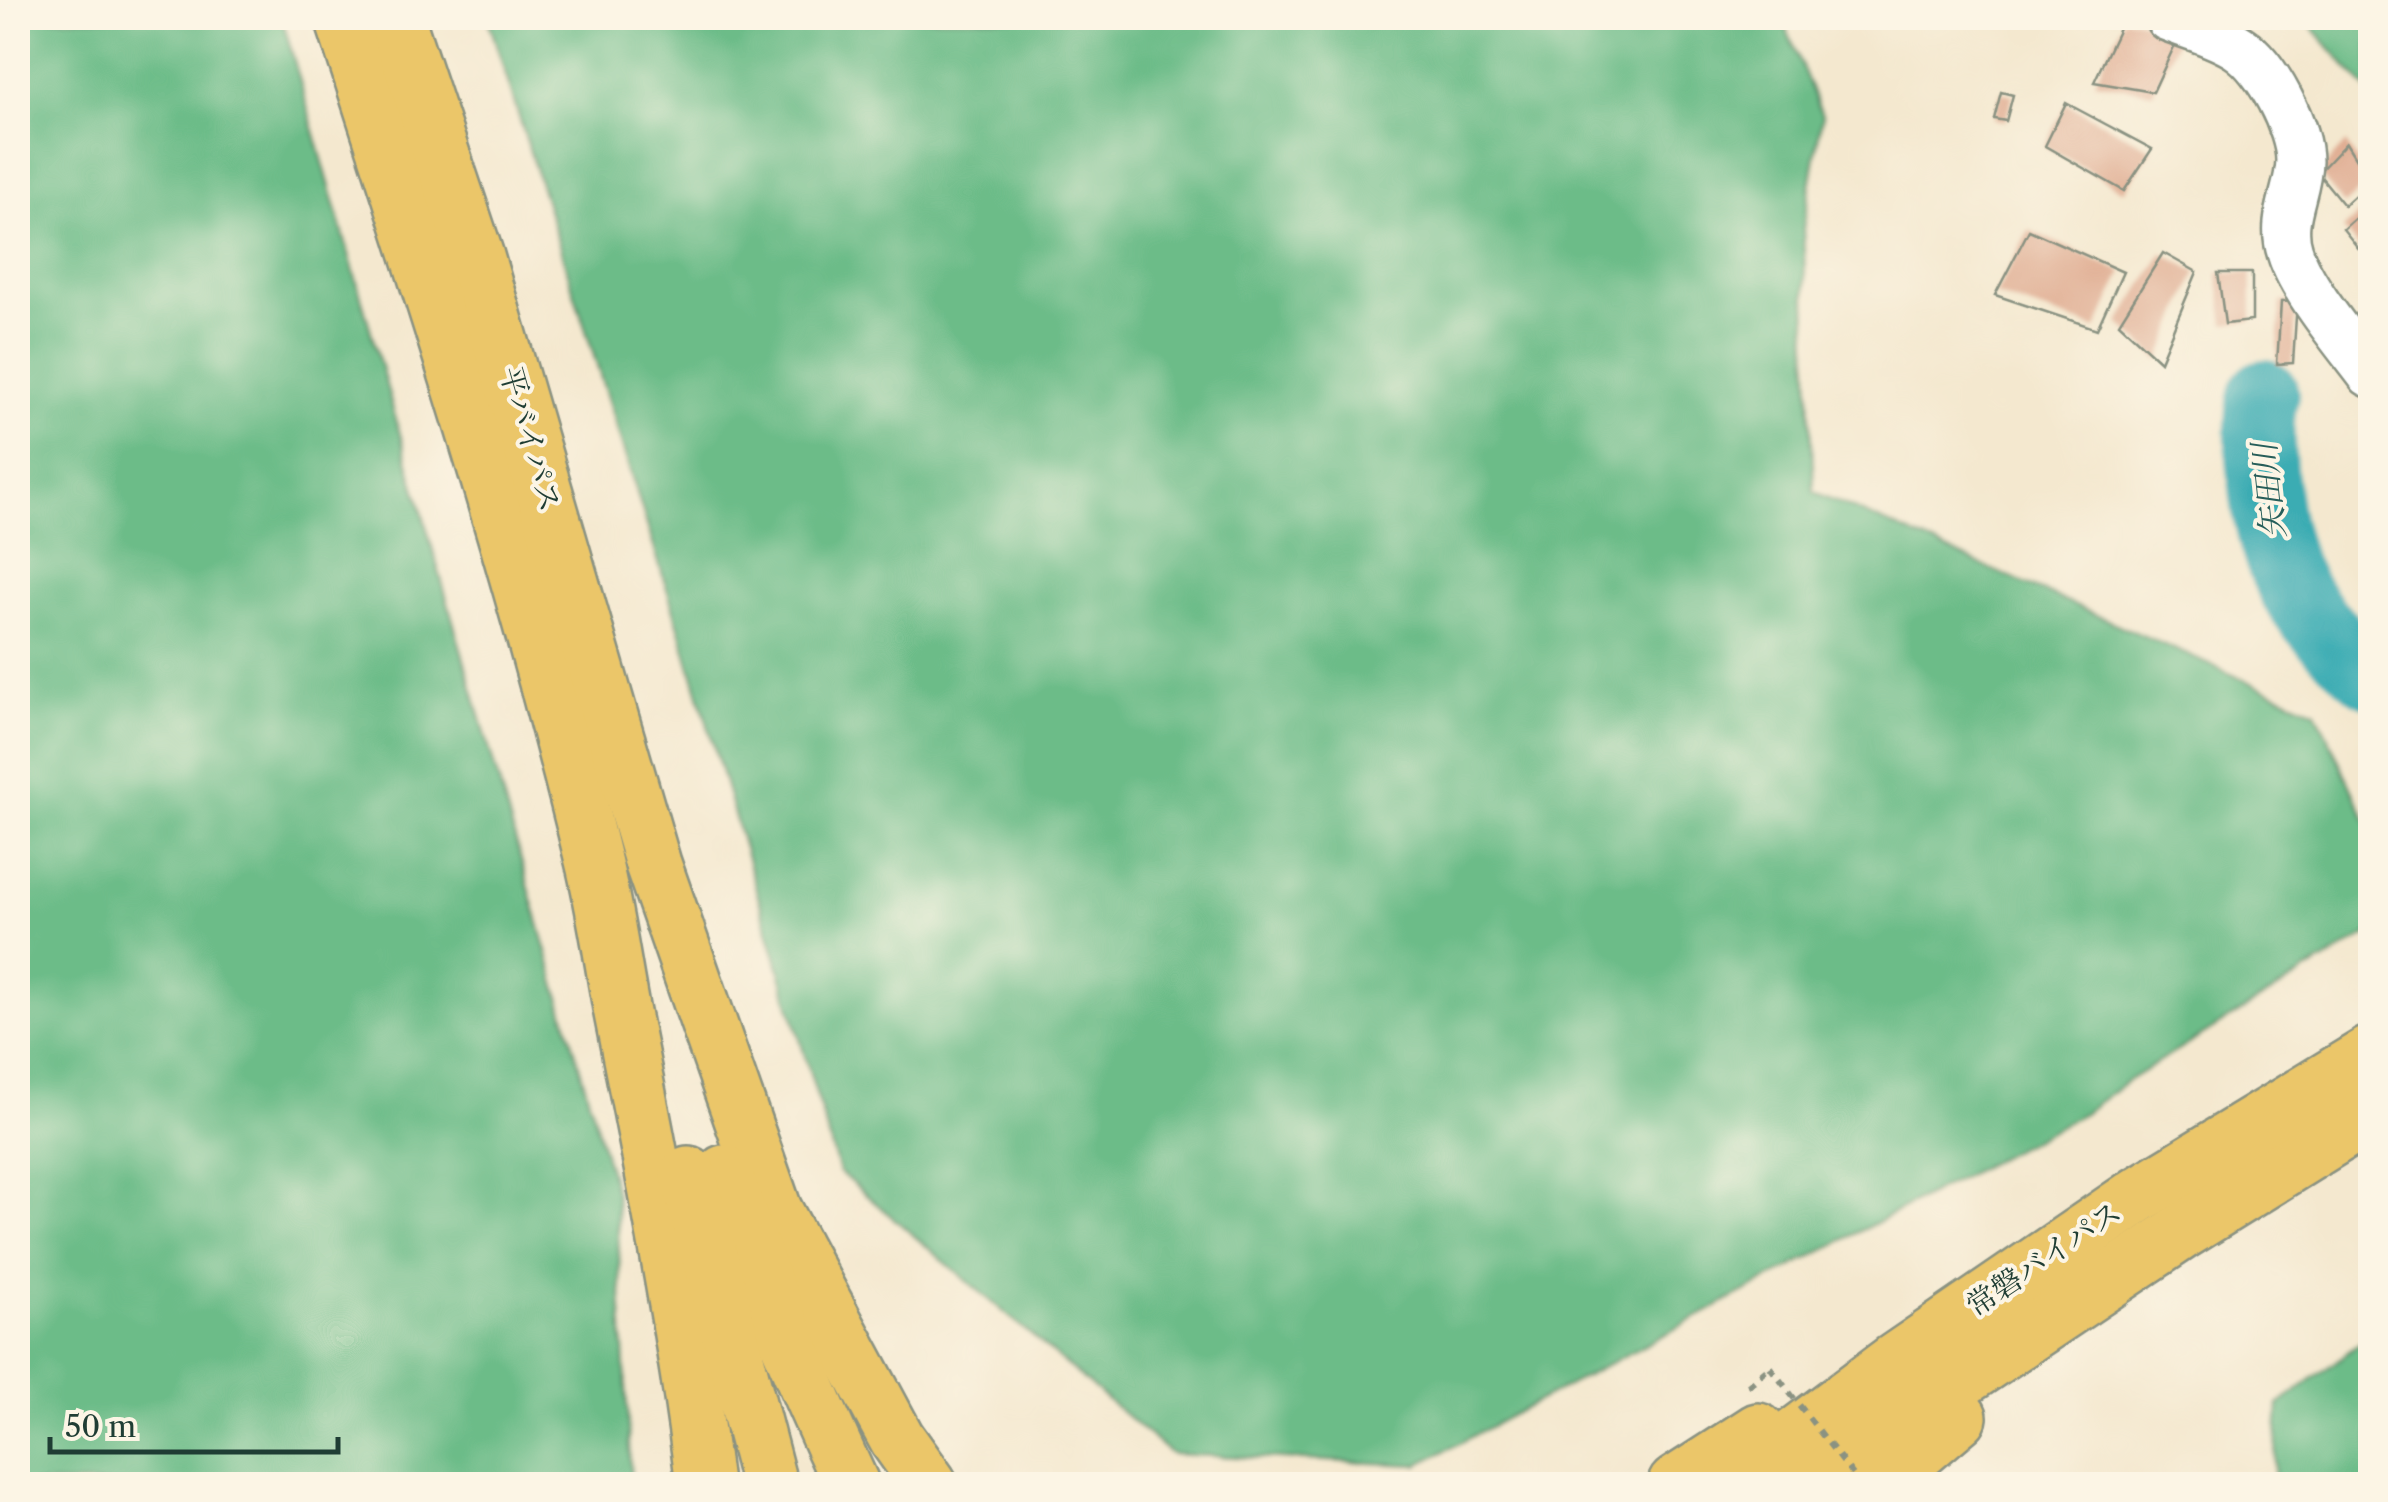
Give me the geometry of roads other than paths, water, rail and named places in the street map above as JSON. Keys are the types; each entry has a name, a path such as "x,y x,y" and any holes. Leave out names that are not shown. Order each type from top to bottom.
{"highway":[{"name":"平バイパス","path":"343,18 525,598 594,860"},
{"name":"平バイパス","path":"396,18 476,257 653,864"},
{"path":"594,860 664,1228 704,1484"},
{"path":"594,860 643,1003 769,1484"},
{"path":"653,864 672,1018 744,1233 808,1392 851,1484"},
{"path":"653,864 774,1210 897,1439 928,1484"},
{"name":"常磐バイパス","path":"1730,1484 1894,1362 2138,1194 2370,1054"},
{"name":"常磐バイパス","path":"1814,1484 1880,1434 2180,1233 2370,1115"},
{"path":"1676,1484 1881,1349 2138,1194"},
{"path":"1880,1484 2180,1233"}],"street":[{"path":"2168,18 2239,48 2260,67 2273,88 2290,123 2299,160 2284,225 2290,252 2301,278 2370,374"}],"waterway":[{"name":"矢田川","path":"2264,394 2260,425 2263,478 2273,539 2282,565 2293,589 2324,632 2370,673"}]}
